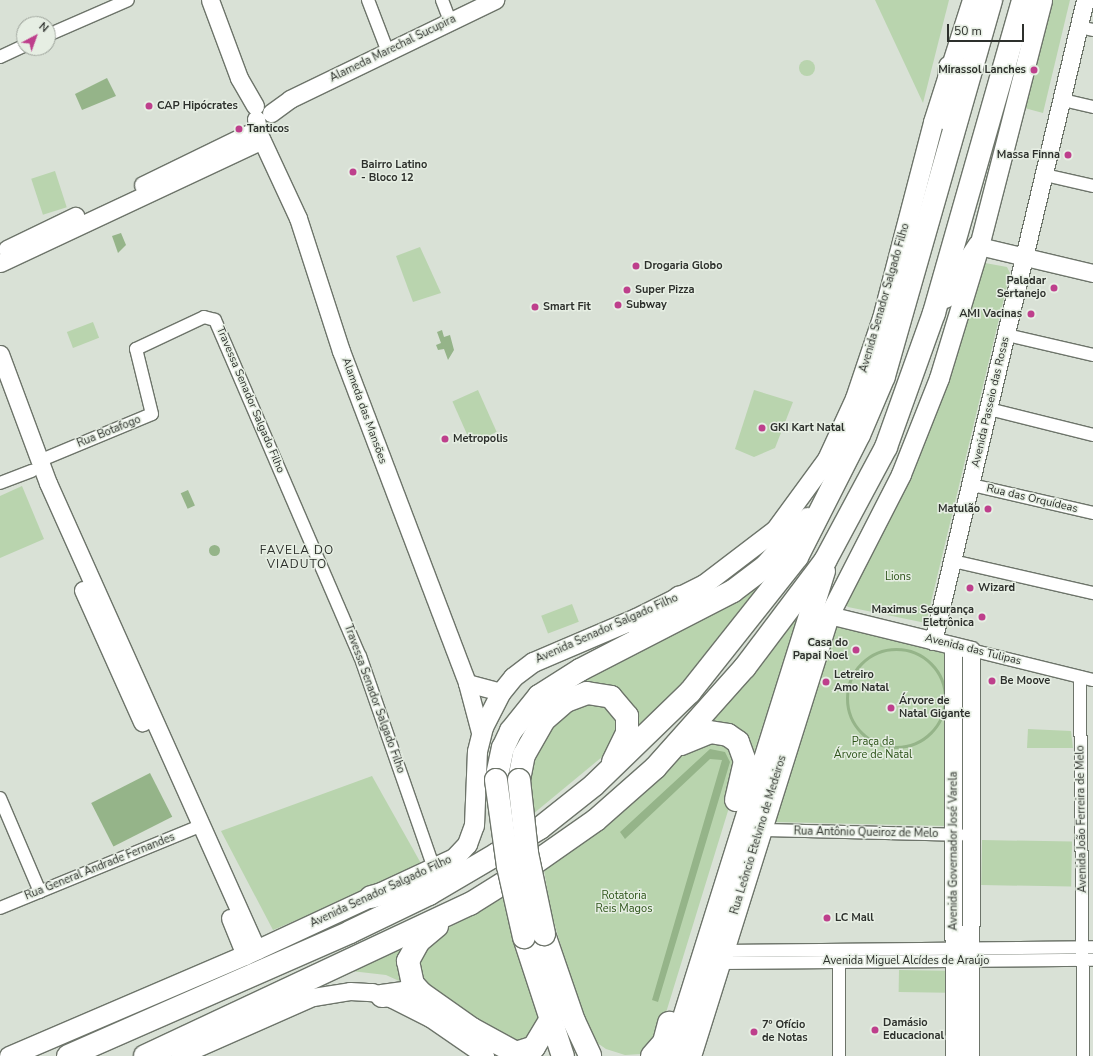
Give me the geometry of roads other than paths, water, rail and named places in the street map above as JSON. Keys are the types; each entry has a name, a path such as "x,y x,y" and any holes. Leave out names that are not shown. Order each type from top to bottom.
{"highway":[{"name":"Avenida Senador Salgado Filho","path":"68,1056 350,932 463,873 540,828 606,774 668,716 752,618 797,557 839,479 884,376 991,0"},
{"path":"551,1019 534,1047 516,1053 507,1052 432,1002 412,984 408,961 412,950 426,933 596,820 675,748 745,667 825,562 886,448 934,313 1023,0"},
{"path":"1015,28 1034,0"},
{"path":"948,149 950,67"},
{"path":"934,313 979,246"},
{"path":"592,1054 534,935 508,866 496,780 503,748 524,711 552,686 751,578 780,552 839,479"},
{"path":"672,1056 823,581 825,562"},
{"path":"611,655 680,597"},
{"path":"563,1056 551,1019 534,935 520,780 524,755 544,720 566,701 587,693 611,697 627,716 624,741 606,774"},
{"path":"652,1056 664,1042 745,761 738,742 718,732 702,733 675,748"},
{"path":"371,897 463,873"},
{"path":"146,1056 470,904"},
{"path":"387,997 404,992 503,1056"}],"main road":[{"name":"Avenida Senador Salgado Filho","path":"9,1056 251,952 434,868 460,854 473,832 481,736 501,692 533,662 680,597 727,569 775,530 834,446 855,398 882,318 950,67 972,0"},
{"path":"829,615 901,474 930,403 979,246 1042,0"},
{"name":"Rua Leôncio Etelvino de Medeiros","path":"691,1056 829,615"}],"street":[{"path":"56,32 128,0"},
{"name":"Alameda das Mansões","path":"210,0 245,89 262,117 298,218 341,351 467,683 481,736"},
{"path":"368,0 388,52"},
{"path":"442,0 450,21"},
{"name":"Alameda Marechal Sucupira","path":"6,255 262,117 290,99 495,0"},
{"name":"Avenida Passeio das Rosas","path":"933,641 972,485 1063,100 1086,29 1085,0"},
{"path":"0,57 16,50"},
{"path":"1063,100 1093,107"},
{"path":"1045,175 1093,186"},
{"path":"979,246 1093,273"},
{"name":"Rua Botafogo","path":"35,466 152,414 135,350 143,343 209,317"},
{"name":"Travessa Senador Salgado Filho","path":"209,317 220,327 360,656 434,868"},
{"path":"1007,335 1093,355"},
{"path":"0,354 35,466"},
{"path":"0,386 251,952"},
{"path":"989,409 1093,435"},
{"path":"0,483 35,466"},
{"name":"Rua das Orquídeas","path":"972,485 1093,513"},
{"path":"953,561 1093,593"},
{"name":"Avenida das Tulipas","path":"829,615 1093,680"},
{"name":"Avenida Governador José Varela","path":"953,646 962,835 962,955 954,1056"},
{"name":"Avenida Governador José Varela","path":"962,835 971,650"},
{"name":"Avenida João Ferreira de Melo","path":"1080,677 1088,831 1088,960 1083,1056"},
{"path":"467,683 501,692"},
{"path":"0,798 40,892"},
{"name":"Rua General Andrade Fernandes","path":"0,908 195,828"},
{"name":"Rua Antônio Queiroz de Melo","path":"761,830 962,835"},
{"name":"Avenida Miguel Alcídes de Araújo","path":"962,955 1088,947"},
{"name":"Avenida Governador José Varela","path":"962,955 970,1056"},
{"name":"Avenida Miguel Alcídes de Araújo","path":"721,957 962,955 1088,960"},
{"path":"839,956 839,1056"},
{"path":"179,1056 313,997 350,991 387,997 430,1018 485,1056"}],"waterway":[{"path":"896,649 915,652 931,663 942,679 945,698 942,717 931,733 915,744 896,747 877,744 861,733 850,717 847,698 850,679 861,663 877,652 896,649"}],"place":[{"name":"Mirassol Lanches","path":"1034,70"},
{"name":"CAP Hipócrates","path":"149,106"},
{"name":"Tanticos","path":"239,129"},
{"name":"Massa Finna","path":"1068,155"},
{"name":"Bairro Latino - Bloco 12","path":"353,172"},
{"name":"Drogaria Globo","path":"636,266"},
{"name":"Paladar Sertanejo","path":"1054,288"},
{"name":"Super Pizza","path":"627,290"},
{"name":"Subway","path":"618,305"},
{"name":"Smart Fit","path":"535,307"},
{"name":"AMI Vacinas","path":"1031,314"},
{"name":"GKI Kart Natal","path":"762,428"},
{"name":"Metropolis","path":"445,439"},
{"name":"Matulão","path":"988,509"},
{"name":"Wizard","path":"970,588"},
{"name":"Maximus Segurança Eletrônica","path":"982,617"},
{"name":"Casa do Papai Noel","path":"856,650"},
{"name":"Be Moove","path":"992,681"},
{"name":"Letreiro Amo Natal","path":"826,682"},
{"name":"Árvore de Natal Gigante","path":"891,708"},
{"name":"LC Mall","path":"827,918"},
{"name":"Damásio Educacional","path":"875,1030"},
{"name":"7º Ofício de Notas","path":"754,1032"}],"district":[{"name":"FAVELA DO VIADUTO","path":"297,558"}],"park label":[{"name":"Lions","path":"898,577"},
{"name":"Praça da Árvore de Natal","path":"873,749"},
{"name":"Rotatoria Reis Magos","path":"624,903"}]}
